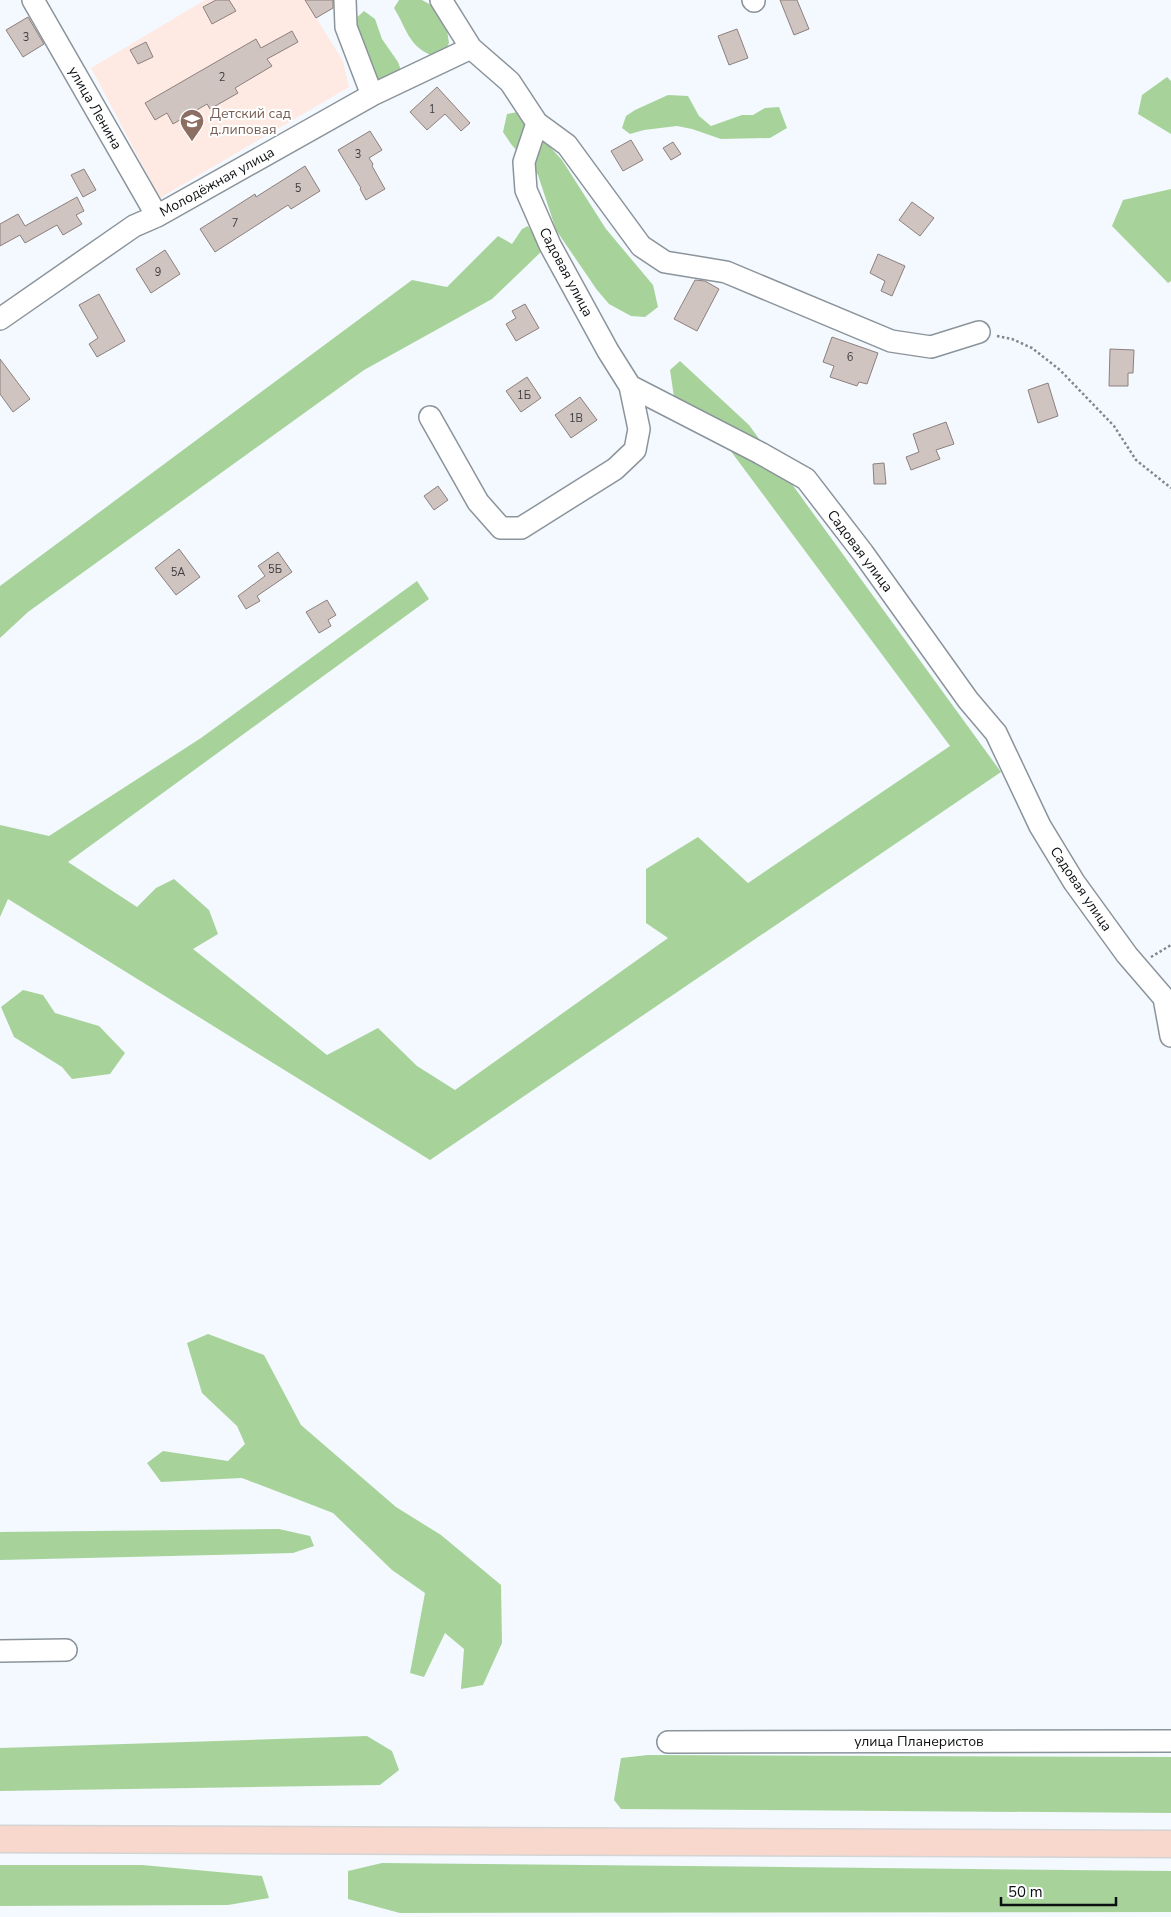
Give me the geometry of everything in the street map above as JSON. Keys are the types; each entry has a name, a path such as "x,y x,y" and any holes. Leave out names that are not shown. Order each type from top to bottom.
{"main road":[{"path":"0,1839 1171,1844"}],"street":[{"name":"улица Ленина","path":"33,0 157,216"},
{"path":"345,0 346,27 372,94"},
{"path":"441,0 471,48 510,82 536,123 567,145 641,246 665,262 726,272 891,340 931,347 979,332"},
{"name":"Молодёжная улица","path":"0,320 134,226 157,216 372,94 471,48"},
{"name":"Садовая улица","path":"536,123 524,162 526,190 550,245 608,351 630,386 806,479 863,553 968,700 996,733 1040,826 1069,874 1127,955 1164,998 1171,1036"},
{"path":"430,417 478,502 501,528 521,528 615,469 635,450 639,429 630,386"},
{"path":"0,1650 66,1650"},
{"name":"улица Планеристов","path":"668,1742 1171,1741"}],"path":[{"path":"979,332 1012,339 1032,348 1060,370 1114,426 1136,460 1171,488"},
{"path":"1138,966 1171,945"}],"shaded area":[{"name":"Детский сад д.липовая","path":"205,0 305,0 343,61 349,87 160,198 91,68"}],"green space":[{"path":"399,0 422,0 431,5 447,30 449,43 445,52 433,56 413,42 394,8"},
{"path":"364,11 375,19 382,39 398,62 401,70 385,81 377,80 354,20"},
{"path":"1167,77 1171,81 1171,134 1138,114 1142,95"},
{"path":"668,95 688,96 699,116 711,126 742,115 753,115 765,108 779,107 787,128 770,138 721,139 677,126 644,130 630,134 622,128 626,116"},
{"path":"518,112 562,160 606,229 653,285 658,307 645,317 631,316 609,304 597,290 556,230 538,175 503,132 507,114"},
{"path":"1171,189 1171,281 1168,283 1112,226 1123,200"},
{"path":"528,226 543,250 492,299 364,370 28,612 0,638 0,586 412,280 447,287 498,236 512,244 522,229"},
{"path":"680,361 749,425 1001,772 430,1160 8,899 0,917 0,825 49,836 201,738 417,581 429,599 68,862 137,907 156,888 174,879 209,910 218,934 193,949 327,1055 378,1028 417,1066 455,1090 668,938 646,923 646,869 698,837 748,883 950,746 724,442 674,397 670,370"},
{"path":"23,990 43,995 55,1013 99,1026 125,1053 110,1074 72,1079 62,1067 14,1037 1,1007"},
{"path":"208,1334 264,1355 301,1425 396,1507 441,1535 501,1585 502,1643 483,1685 461,1689 464,1649 445,1633 424,1677 410,1673 425,1593 392,1570 333,1513 242,1478 161,1482 147,1463 163,1451 228,1461 245,1444 237,1426 202,1393 187,1343"},
{"path":"279,1529 310,1536 314,1546 293,1553 0,1560 0,1532"},
{"path":"367,1736 392,1751 399,1770 380,1785 0,1791 0,1748"},
{"path":"648,1755 1171,1757 1171,1813 621,1809 614,1800 621,1758"},
{"path":"382,1863 1171,1871 1171,1912 400,1913 348,1899 348,1871"},
{"path":"0,1865 142,1865 262,1876 269,1898 228,1905 0,1906"}],"building":[{"path":"216,0 229,0 236,11 212,24 203,7"},
{"path":"305,0 333,0 333,8 316,18"},
{"path":"780,0 797,0 809,29 794,35"},
{"path":"28,17 44,44 23,57 6,30"},
{"path":"737,29 748,58 729,65 718,36"},
{"path":"292,31 298,42 267,59 272,66 235,88 238,93 210,109 207,104 173,124 167,113 155,120 145,103 256,39 261,48"},
{"path":"146,42 153,57 138,64 130,50"},
{"path":"437,87 470,123 461,131 445,114 427,130 410,112"},
{"path":"370,131 382,150 369,158 385,189 366,200 361,188 338,150"},
{"path":"631,140 643,160 623,171 611,151"},
{"path":"673,142 681,154 671,160 663,148"},
{"path":"305,166 320,191 291,209 288,205 215,252 200,229 255,194 256,197"},
{"path":"84,169 96,190 83,197 71,175"},
{"path":"77,197 84,211 76,215 82,224 63,235 57,225 25,243 20,235 0,246 0,224 18,214 25,226"},
{"path":"912,202 934,218 920,236 899,220"},
{"path":"165,250 180,274 151,293 136,269"},
{"path":"878,254 905,266 892,296 881,291 885,281 870,273"},
{"path":"695,280 705,281 719,289 697,331 674,319"},
{"path":"99,294 125,341 97,357 89,344 98,338 79,305"},
{"path":"525,304 539,328 516,341 506,324 516,318 512,311"},
{"path":"832,337 878,353 867,384 859,382 857,386 830,377 834,366 823,362"},
{"path":"1110,349 1134,350 1133,373 1128,373 1128,386 1109,386"},
{"path":"0,359 30,399 13,412 0,394"},
{"path":"527,377 541,398 521,412 506,391"},
{"path":"1048,383 1058,416 1038,423 1028,390"},
{"path":"580,397 597,420 571,438 555,415"},
{"path":"946,422 954,444 936,450 940,459 911,470 906,457 919,452 913,434"},
{"path":"884,463 886,484 874,484 873,464"},
{"path":"438,486 448,500 434,510 424,496"},
{"path":"179,549 200,577 176,595 155,568"},
{"path":"278,552 292,572 257,596 260,601 246,609 238,596 265,576 258,566"},
{"path":"327,600 336,615 328,620 331,626 319,633 306,612"}],"place":[{"name":"Детский сад д.липовая","path":"192,142"}]}
